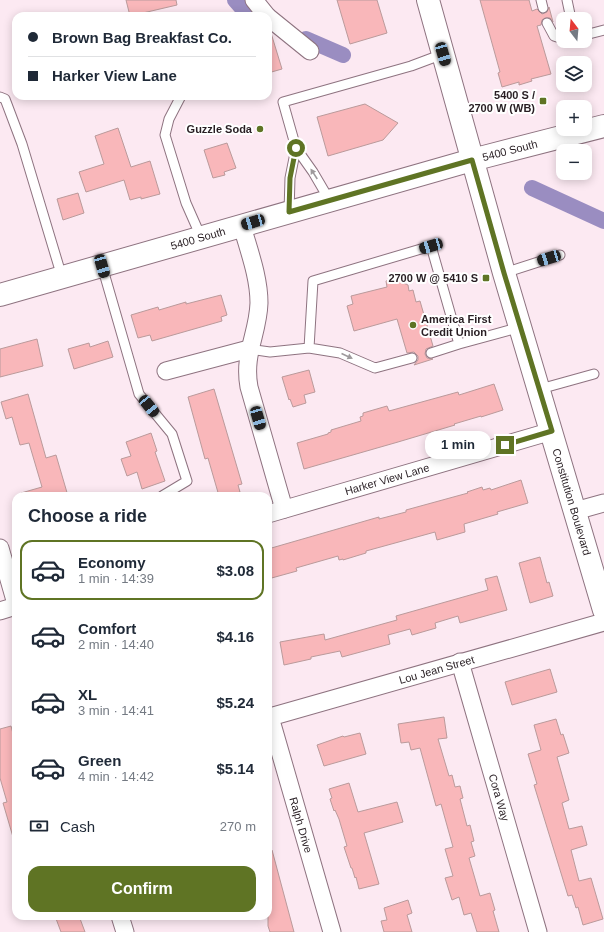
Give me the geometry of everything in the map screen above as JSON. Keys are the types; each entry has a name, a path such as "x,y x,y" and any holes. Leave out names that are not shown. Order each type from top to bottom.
{"main road":[{"name":"Constitution Boulevard","path":"428,0 504,273 540,389 604,610"},
{"name":"5400 South","path":"0,295 472,160 604,126"}],"street":[{"path":"254,0 264,12"},
{"path":"272,19 310,51"},
{"path":"242,226 258,285 259,304 249,348 247,376 284,509"},
{"path":"166,371 249,348"},
{"name":"Harker View Lane","path":"272,513 552,431"},
{"path":"575,511 604,503"},
{"path":"0,548 12,591"},
{"path":"0,611 12,606"},
{"name":"Lou Jean Street","path":"272,716 604,622"},
{"name":"Cora Way","path":"460,662 538,932"},
{"name":"Ralph Drive","path":"272,724 332,932"},
{"path":"121,920 125,932"}],"lane":[{"path":"567,0 570,12"},
{"path":"547,23 554,36 556,37"},
{"path":"592,33 604,30"},
{"path":"330,201 313,172 296,148 283,102 411,66 443,54"},
{"path":"0,97 5,100 22,144 62,277"},
{"path":"179,100 164,135 186,203 201,237"},
{"path":"289,212 290,178 296,148"},
{"path":"309,348 313,281 431,246 458,344"},
{"path":"504,273 560,255"},
{"path":"102,266 139,394 172,434 187,481 169,492"},
{"path":"431,353 521,327"},
{"path":"249,348 270,352 309,348 340,353 375,368 412,358"},
{"path":"540,389 594,374"}],"building":[{"path":"126,0 176,0 177,5 147,12 129,12"},
{"path":"337,0 377,0 387,33 350,44"},
{"path":"480,0 529,0 532,11 537,9 542,14 547,12 549,7 553,22 550,18 545,18 542,20 541,25 537,26 551,74 531,79 532,81 519,85 519,82 502,87 498,73 500,72"},
{"path":"272,36 282,69 272,72"},
{"path":"365,104 398,123 383,140 328,156 317,117"},
{"path":"118,128 131,167 150,161 160,194 130,200 124,180 86,192 79,172 104,164 95,136"},
{"path":"227,143 236,168 224,172 225,175 213,178 204,150"},
{"path":"78,193 84,213 63,220 57,199"},
{"name":"America First Credit Union","path":"399,277 401,282 408,285 409,291 413,290 416,302 420,301 433,346 426,349 425,354 427,358 433,359 414,365 418,360 418,356 414,352 407,353 397,319 354,331 347,306 353,304 351,296 387,287 386,281"},
{"path":"221,295 227,315 221,317 222,321 152,341 150,335 138,338 131,315 158,307 159,310 186,302 186,304"},
{"path":"37,339 43,366 0,377 0,349"},
{"path":"108,341 113,357 74,369 68,349 89,343 90,347"},
{"path":"309,370 315,392 304,395 306,403 293,407 290,399 289,400 282,377"},
{"path":"494,384 503,410 304,469 297,443 328,434 331,430 361,421 360,417 363,416 363,413 387,406 389,411 458,392 459,395"},
{"path":"214,389 242,484 238,485 240,492 218,492 208,458 205,459 188,397"},
{"path":"28,394 46,458 56,455 67,492 24,492 42,487 29,443 20,445 12,417 6,419 1,402"},
{"path":"151,433 157,451 155,452 165,481 142,489 137,472 127,476 121,459 131,456 126,442"},
{"path":"521,480 528,503 464,524 465,532 437,540 435,532 366,551 366,553 343,560 339,560 338,556 296,568 297,571 272,578 272,548 379,517 379,519 406,512 406,510 468,493 467,492 482,487 483,490 490,488 491,490"},
{"path":"540,557 547,583 549,582 553,596 530,603 519,563"},
{"path":"497,576 507,610 460,623 458,616 435,623 436,628 412,635 410,629 388,635 390,644 342,657 340,651 311,657 311,659 284,665 280,642 324,634 325,640 397,620 396,616 488,590 485,579"},
{"path":"550,669 557,692 512,705 505,682"},
{"path":"444,717 447,738 438,739 449,776 452,775 455,787 460,786 463,798 460,799 467,826 470,825 474,841 471,842 475,856 469,858 480,896 490,893 499,932 477,932 471,913 464,915 459,897 452,900 445,878 453,876 445,849 453,847 441,804 436,806 420,748 411,750 409,742 401,743 398,724"},
{"path":"556,719 569,753 557,757 569,800 562,803 569,829 582,826 587,845 571,850 579,881 591,878 603,919 583,925 578,907 576,908 572,895 568,896 534,785 537,784 528,754 541,750 534,725"},
{"path":"11,726 12,730 12,834 3,803 7,802 0,778 0,729"},
{"path":"360,733 366,754 324,766 317,745 343,736"},
{"path":"349,783 358,812 397,802 403,822 364,833 379,884 359,889 356,877 355,878 344,847 347,846 339,819 335,810 334,811 330,799 332,798 329,789"},
{"path":"272,850 294,932 270,932 268,920 272,920"},
{"path":"408,900 412,913 407,915 412,932 384,932 381,921 387,920 384,908"},
{"path":"56,920 80,920 85,932 61,932"}],"waterway":[{"path":"235,0 246,12"},
{"path":"306,39 343,55"},
{"path":"532,188 604,221"}],"place":[{"name":"5400 S / 2700 W (WB)","path":"543,101"},
{"name":"Guzzle Soda","path":"260,129"},
{"name":"2700 W @ 5410 S","path":"486,278"},
{"name":"America First Credit Union","path":"413,325"}],"route":[{"path":"296,148 290,178 289,212 472,160 504,273 552,431 505,445"}]}
